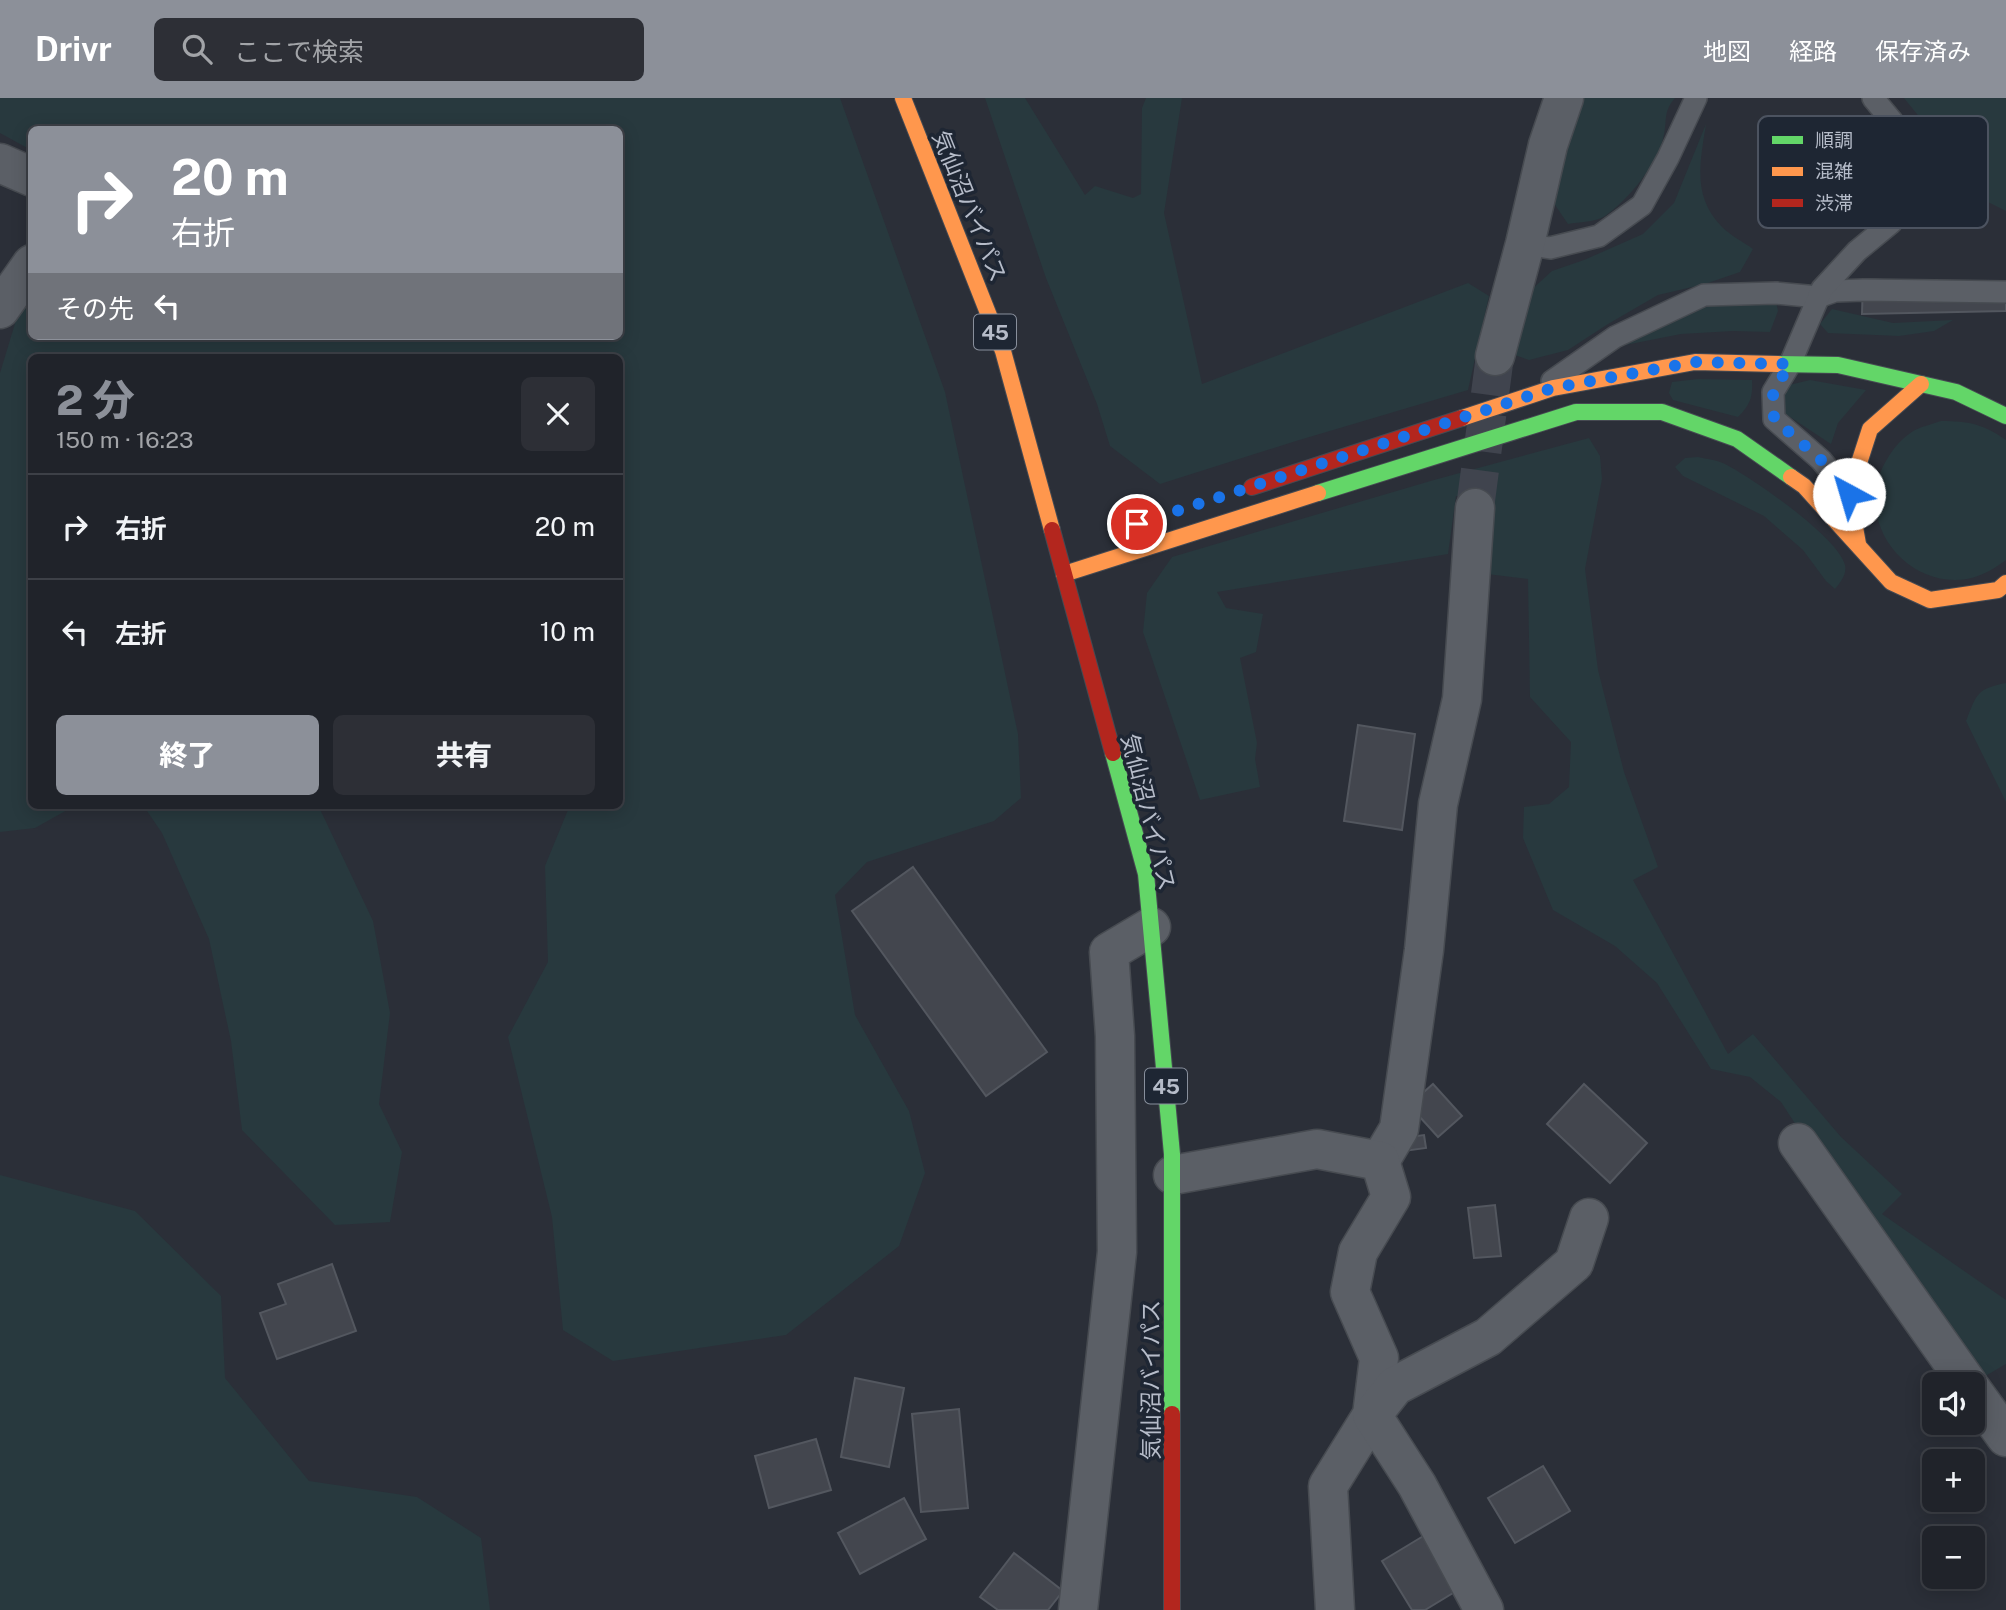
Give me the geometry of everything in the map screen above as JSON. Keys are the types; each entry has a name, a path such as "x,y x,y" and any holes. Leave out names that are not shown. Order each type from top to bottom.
{"main road":[{"name":"気仙沼バイパス","path":"903,98 1003,351 1064,548 1064,574 1146,874 1172,1154 1172,1610"},
{"path":"1242,490 1553,388 1695,362 1838,365 1956,392 2006,415"},
{"path":"1858,544 1849,494 1870,429 1921,384"},
{"path":"1064,574 1576,412 1662,412 1737,439 1804,486 1891,582 1930,600 1998,590 2006,583"}],"street":[{"path":"1495,356 1548,145 1564,98"},
{"path":"0,163 28,175"},
{"path":"0,309 28,270"},
{"path":"1475,508 1462,699 1438,804 1424,950 1399,1129 1380,1161 1391,1196 1357,1252 1350,1292 1379,1358 1372,1415 1417,1485 1484,1610"},
{"path":"1078,1610 1117,1252 1115,1036 1109,952 1150,927"},
{"path":"1798,1143 1960,1372"},
{"path":"1172,1175 1317,1149 1380,1161"},
{"path":"1335,1610 1328,1486 1372,1415 1395,1386 1488,1337 1574,1263 1588,1218"},
{"path":"1985,1408 2006,1437"}],"lane":[{"path":"1525,244 1550,248 1599,236 1642,205 1696,98"},
{"path":"1873,98 1888,116"},
{"path":"1849,494 1821,460 1774,419 1773,392 1790,364 1822,289 1857,251 1885,228"},
{"path":"1534,394 1615,337 1704,295 1776,293 1818,297 1835,292 1864,290 2006,292"}],"shaded area":[{"path":"0,98 840,98 945,392 1018,734 1021,798 994,821 867,862 835,895 855,1015 909,1111 925,1173 899,1246 786,1335 613,1361 563,1330 552,1217 508,1037 548,962 545,866 568,809 623,809 623,354 28,354 28,809 69,809 35,828 0,832 0,373 17,317 28,305 28,340 623,340 623,126 28,126 28,148 0,133"},
{"path":"985,98 1025,98 1085,195 1095,186 1133,198 1141,194 1142,108 1146,98 1182,98 1164,213 1202,384 1468,283 1489,296 1468,390 1160,484 1110,446 1097,404 1046,278"},
{"path":"1582,98 1675,98 1667,113 1664,133 1654,160 1632,192 1601,218 1568,224 1553,202 1552,179"},
{"path":"1904,98 2006,98 2006,211 1988,202 1988,116 1919,116"},
{"path":"1706,124 1700,179 1702,191 1712,215 1722,227 1753,249 1740,272 1705,284 1658,295 1568,350 1529,360 1515,355 1529,292 1552,271 1643,234 1674,203"},
{"path":"1709,300 1776,302 1778,311 1770,332 1681,334 1610,348"},
{"path":"1832,309 1893,323 1953,320 1934,331 1899,336 1828,333 1820,324"},
{"path":"1698,379 1752,380 1750,400 1738,417 1673,400 1669,393 1672,382"},
{"path":"1810,380 1866,390 1838,423 1831,444 1784,413 1778,398 1785,386"},
{"path":"1941,421 1975,424 2006,440 2006,560 1988,572 1967,579 1944,579 1923,573 1904,561 1890,545 1880,526 1875,504 1877,483 1895,447 1915,430"},
{"path":"1589,438 1600,456 1602,479 1585,569 1598,670 1624,772 1658,867 1633,880 1728,1054 1753,1034 1841,1137 1902,1194 1882,1214 2006,1300 2006,1364 1985,1376 1985,1372 1968,1372 1781,1102 1750,1077 1711,1069 1657,983 1615,946 1553,910 1523,838 1524,807 1549,804 1569,787 1571,742 1530,697 1528,579 1487,574 1494,502 1456,496 1448,554 1217,592 1226,608 1263,614 1256,652 1240,658 1257,743 1255,759 1260,787 1200,800 1143,632 1147,593 1172,557 1434,480"},
{"path":"1698,457 1722,463 1754,481 1827,539 1845,565 1844,575 1835,589 1803,550 1764,516 1683,476 1675,467 1685,458"},
{"path":"2006,683 2006,802 1966,721 1979,694"},
{"path":"146,809 320,809 373,921 390,1013 379,1104 402,1152 390,1222 335,1225 242,1130 231,1041 209,939 162,833"},
{"path":"0,1175 135,1211 221,1296 225,1378 309,1481 417,1497 481,1538 490,1610 0,1610"}],"building":[{"path":"1863,279 2006,286 2006,311 1862,314"},
{"path":"1358,725 1415,734 1402,830 1344,821"},
{"path":"913,867 1047,1052 986,1096 852,911"},
{"path":"1433,1084 1462,1116 1438,1137 1409,1105"},
{"path":"1584,1084 1647,1143 1610,1183 1547,1124"},
{"path":"1424,1135 1426,1148 1404,1151 1402,1138"},
{"path":"1495,1205 1501,1256 1474,1258 1468,1208"},
{"path":"332,1264 356,1331 277,1359 260,1313 286,1304 278,1284"},
{"path":"855,1378 904,1388 889,1467 841,1457"},
{"path":"959,1409 968,1508 921,1512 912,1414"},
{"path":"816,1439 831,1490 769,1508 755,1456"},
{"path":"1543,1466 1570,1511 1515,1543 1488,1498"},
{"path":"904,1498 926,1539 860,1574 838,1533"},
{"path":"1425,1535 1458,1590 1425,1610 1412,1610 1382,1561"},
{"path":"1014,1553 1063,1591 1048,1610 998,1610 980,1597"}],"tunnel":[{"path":"1475,508 1495,356"}],"traffic: fast":[{"path":"1778,364 1838,365 1956,392 2006,416"},
{"path":"1318,493 1576,412 1662,412 1737,439 1791,477"},
{"path":"1113,753 1146,874 1172,1154 1172,1414"}],"traffic: slow":[{"path":"903,98 1003,351 1052,530"},
{"path":"1462,418 1553,388 1695,362 1778,364"},
{"path":"1858,544 1849,494 1870,429 1921,384"},
{"path":"1791,477 1804,486 1891,582 1930,600 1998,590 2006,583"},
{"path":"1064,574 1318,493"}],"traffic: jam":[{"path":"1252,487 1462,418"},
{"path":"1052,530 1113,753"},
{"path":"1172,1414 1172,1610"}],"route":[{"path":"1137,524 1553,388 1695,362 1790,364 1773,392 1774,419 1821,460 1849,494"}]}
